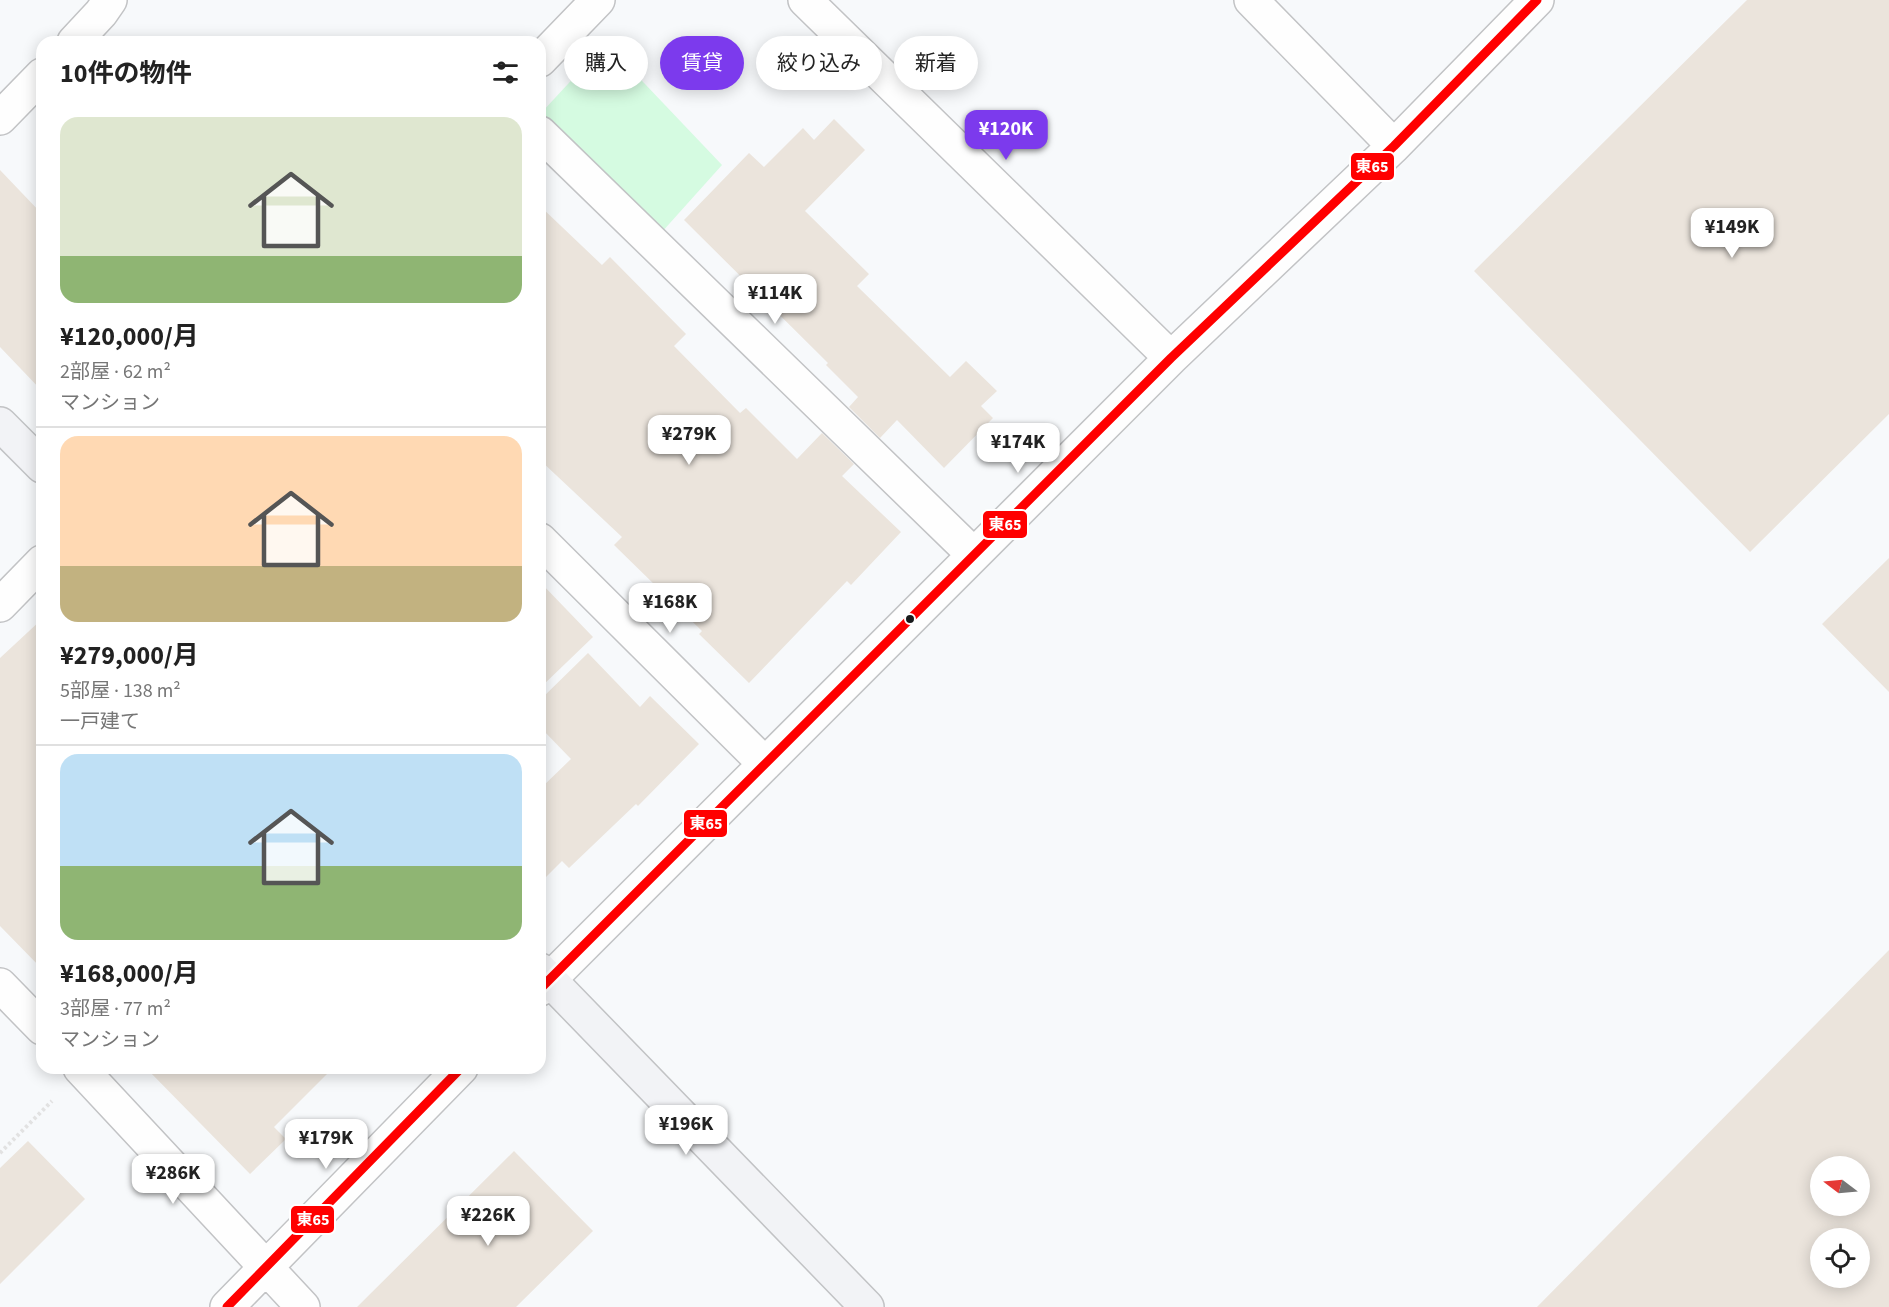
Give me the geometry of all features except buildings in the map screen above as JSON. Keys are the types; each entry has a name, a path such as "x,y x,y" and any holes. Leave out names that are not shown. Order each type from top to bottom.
{"street":[{"path":"80,36 110,0"},
{"path":"546,54 598,0"},
{"path":"805,0 1171,358"},
{"path":"1251,0 1394,146"},
{"path":"546,977 765,764 1171,358 1394,146 1537,0"},
{"path":"0,118 36,81"},
{"path":"546,139 974,555"},
{"path":"0,424 36,460"},
{"path":"546,546 765,764"},
{"path":"0,605 36,568"},
{"path":"546,983 867,1307"},
{"path":"0,985 36,1022"},
{"path":"86,1074 303,1307"},
{"path":"228,1307 455,1074"}],"path":[{"path":"0,1153 59,1094"}],"green space":[{"path":"648,87 722,165 661,233 546,116 546,108 564,88 648,90"}],"transit line":[{"name":"東65","path":"546,983 1171,358 1394,146 1537,0"},
{"name":"東65","path":"227,1307 455,1074"}]}
